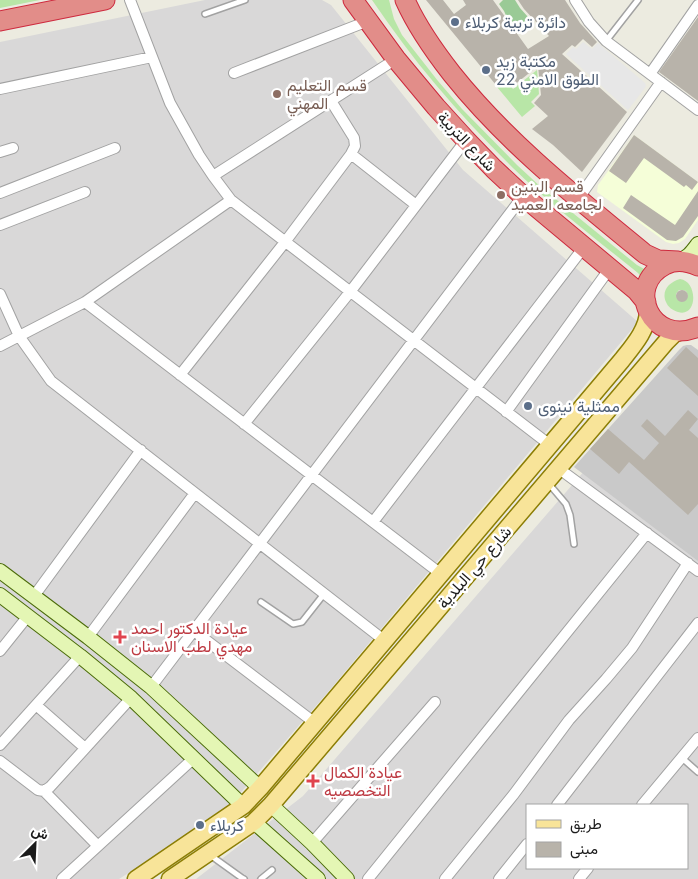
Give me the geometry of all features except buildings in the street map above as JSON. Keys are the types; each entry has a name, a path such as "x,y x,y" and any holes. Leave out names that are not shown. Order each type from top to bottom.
{"highway":[{"path":"0,21 105,0"},
{"name":"شارع التربية","path":"353,0 396,59 436,107 494,169 523,196 637,291 658,324 671,330 691,330"},
{"name":"شارع التربية","path":"405,0 414,19 439,58 497,124 538,164 648,256 663,261 690,262 698,266"},
{"path":"647,306 645,292 653,274 669,263 678,261"}],"main road":[{"path":"678,261 689,256 698,244"},
{"name":"شارع حي البلدية","path":"244,806 622,360 634,345 643,329 647,320 647,306"},
{"name":"شارع حي البلدية","path":"254,822 271,805 666,342 674,334 691,330"},
{"path":"622,360 632,361 636,364 639,374"},
{"path":"0,571 151,687 260,788"},
{"path":"0,595 131,698 244,806 162,862 166,873 157,877"},
{"path":"271,805 347,879"},
{"path":"157,877 208,853 254,822 310,876"}],"street":[{"path":"130,0 170,103 212,176 231,200 550,446"},
{"path":"575,0 589,22 606,41 698,110"},
{"path":"650,74 698,5"},
{"path":"234,73 368,21"},
{"path":"0,89 152,57"},
{"path":"212,176 396,59"},
{"path":"578,199 661,82"},
{"path":"180,375 285,242 351,154 355,146 354,138 331,101"},
{"path":"244,424 350,292 466,140"},
{"path":"0,152 13,148"},
{"path":"0,193 115,148"},
{"path":"351,154 416,205"},
{"path":"0,225 85,192"},
{"path":"151,687 523,196"},
{"path":"0,346 84,302 231,200"},
{"path":"373,522 584,246"},
{"path":"506,412 610,268"},
{"path":"0,294 19,336 51,381 385,640"},
{"path":"84,302 441,574"},
{"path":"34,596 141,450"},
{"path":"558,468 698,570"},
{"path":"88,637 195,493"},
{"path":"368,879 647,533"},
{"path":"445,879 514,794 569,720 632,648 688,563"},
{"path":"0,652 28,616"},
{"path":"558,804 698,624"},
{"path":"194,631 315,723"},
{"path":"0,745 80,656"},
{"path":"44,791 50,787 131,698"},
{"path":"312,843 435,702"},
{"path":"36,705 85,748"},
{"path":"643,804 698,738"},
{"path":"62,879 194,758"},
{"path":"0,761 38,790 44,791 98,846"},
{"path":"499,879 526,845"},
{"path":"579,879 587,869"}],"lane":[{"path":"205,14 245,0"},
{"path":"606,41 638,0"},
{"path":"547,481 566,504 570,515 574,544"},
{"path":"261,602 293,624 302,622 324,594"},
{"path":"682,758 698,772"},
{"path":"208,853 244,879"},
{"path":"261,879 272,870"}],"shaded area":[{"path":"205,0 322,0 331,5 463,170 638,322 328,692 223,813 119,879 0,879 0,42"},
{"path":"583,42 592,49 598,43 645,83 646,86 628,110 566,54 573,47 576,49"},
{"path":"634,135 698,182 698,220 685,239 679,243 666,242 597,192 598,185"},
{"path":"687,345 691,345 698,350 698,561 574,467 679,350"},
{"path":"688,351 698,359 698,879 196,879 303,796"}],"green space":[{"path":"0,0 40,0 0,8"},
{"path":"372,0 389,0 394,19 402,35 462,109 542,188 637,265 646,270 642,278 543,196 493,148 427,75"},
{"path":"503,0 515,0 528,17 527,21 519,29 510,24 499,4"},
{"path":"537,70 539,94 531,102 535,106 522,117 497,87 507,81 513,89"},
{"path":"676,280 686,281 693,292 692,305 685,312 678,312 670,308 665,298 665,291","holes":["679,290 686,291 688,296 685,300 681,301 677,299 676,294"]}],"place":[{"name":"دائرة تربية كربلاء","path":"455,22"},
{"name":"مكتبة زيد الطوق الامني 22","path":"486,70"},
{"name":"قسم التعليم المهني","path":"277,94"},
{"name":"قسم البنين لجامعه العميد","path":"501,195"},
{"name":"ممثلية نينوى","path":"528,406"},
{"name":"عيادة الدكتور احمد مهدي لطب الاسنان","path":"120,637"},
{"name":"عيادة الكمال التخصصيه","path":"313,781"},
{"name":"كربلاء","path":"200,825"}]}
